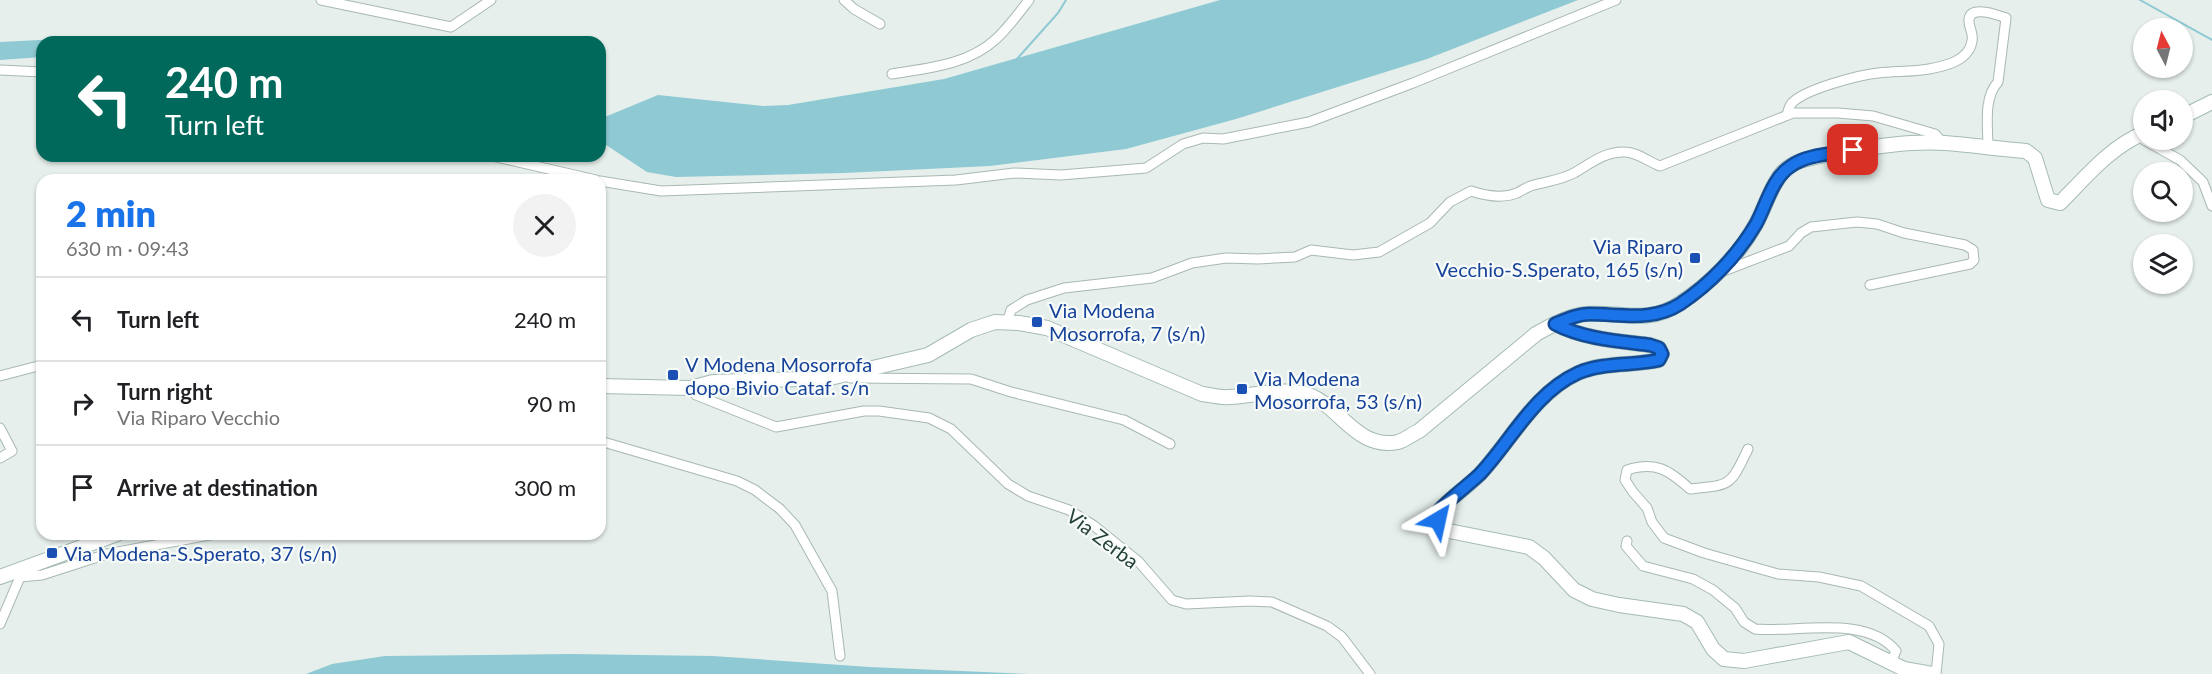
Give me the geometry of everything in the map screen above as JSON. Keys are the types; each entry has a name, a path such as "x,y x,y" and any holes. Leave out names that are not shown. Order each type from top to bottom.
{"street":[{"path":"321,0 451,27 491,0"},
{"path":"844,0 854,9 880,24"},
{"path":"892,74 954,63 974,54 998,38 1029,0"},
{"path":"606,182 661,191 956,180 1014,173 1061,175 1146,168 1183,144 1203,138 1223,139 1309,122 1413,83 1616,0"},
{"path":"1787,115 1791,103 1811,91 1876,73 1928,69 1951,63 1965,56 1972,41 1969,19 1971,14 1992,13 2006,18 1998,82 1992,88 1988,109 1988,147"},
{"path":"0,70 36,72"},
{"path":"2193,112 2212,102"},
{"path":"1007,323 1011,310 1036,297 1064,288 1152,278 1192,262 1226,258 1258,259 1295,256 1311,250 1353,255 1379,252 1430,223 1450,202 1471,191 1499,196 1515,193 1531,186 1562,179 1587,163 1608,154 1625,152 1636,154 1660,166 1787,115 1808,112 1873,116 1935,134 1943,143"},
{"path":"831,378 928,355 971,330 995,322 1007,323 1047,328 1202,394 1226,398 1286,391 1305,394 1320,401 1357,434 1381,442 1399,442 1419,431 1536,334 1555,324 1589,314 1656,315 1679,304 1716,274 1742,246 1756,224 1780,174 1792,164 1810,158 1874,146 1943,143 2026,151 2036,158 2048,200 2060,203 2097,166 2124,143 2133,140"},
{"path":"2163,150 2180,160 2203,182 2212,206"},
{"path":"517,162 568,174"},
{"path":"1716,274 1789,246 1801,233 1811,227 1857,222 1877,224 1904,233 1965,245 1973,250 1974,260 1970,264 1870,285"},
{"path":"1555,324 1571,332 1587,336 1650,345 1659,348 1662,354 1659,360 1653,362 1595,368 1578,373 1554,389 1529,413 1480,474 1440,511 1438,520 1444,530 1529,548 1544,558 1574,590 1592,599 1683,614 1696,622 1713,649 1724,659 1744,661 1849,642 1904,669 1934,674 1939,644 1929,626 1861,586 1819,577 1778,574 1725,560 1664,538 1652,522 1647,508 1625,480 1627,470 1644,465 1660,468 1675,476 1690,489 1718,487 1733,479 1748,449"},
{"path":"0,376 36,367"},
{"path":"606,387 690,388 713,382 831,378 970,379 1011,392 1124,420 1170,444"},
{"name":"Via Zerba","path":"690,388 696,395 776,427 864,411 929,418 951,429 1008,484 1028,496 1068,510 1092,525 1138,561 1172,600 1186,604 1272,602 1327,626 1342,638 1371,674"},
{"path":"0,428 12,451 0,458"},
{"path":"606,443 737,481 780,509 795,525 832,591 840,656"},
{"path":"0,578 19,574 93,540"},
{"path":"19,574 42,575 107,554 185,540"},
{"path":"1627,541 1626,546 1644,566 1693,579 1713,590 1735,608 1744,622 1755,629 1838,628 1869,634 1888,642 1896,651 1891,662"},
{"path":"0,624 19,574"}],"water":[{"path":"1220,0 1578,0 1427,59 1236,119 1126,149 990,166 844,173 676,177 647,172 606,145 606,117 658,95 763,106 788,105 944,79"},
{"path":"36,40 36,57 0,60 0,42"},
{"path":"570,654 713,656 869,667 1029,674 306,674 332,664 385,656"}],"waterway":[{"path":"1016,60 1058,13 1066,0"},
{"path":"2140,0 2212,40"}],"place":[{"name":"Via Riparo Vecchio-S.Sperato, 165 (s/n)","path":"1695,258"},
{"name":"Via Modena Mosorrofa, 7 (s/n)","path":"1037,322"},
{"name":"V Modena Mosorrofa dopo Bivio Cataf. s/n","path":"673,375"},
{"name":"Via Modena Mosorrofa, 53 (s/n)","path":"1242,389"},
{"name":"Via Modena-S.Sperato, 37 (s/n)","path":"52,553"}],"route":[{"path":"1438,520 1440,511 1480,474 1529,413 1554,389 1578,373 1595,368 1647,363 1659,360 1662,354 1659,348 1650,345 1587,336 1571,332 1555,324 1589,314 1656,315 1679,304 1716,274 1742,246 1756,224 1780,174 1792,164 1810,158 1853,150"}]}
